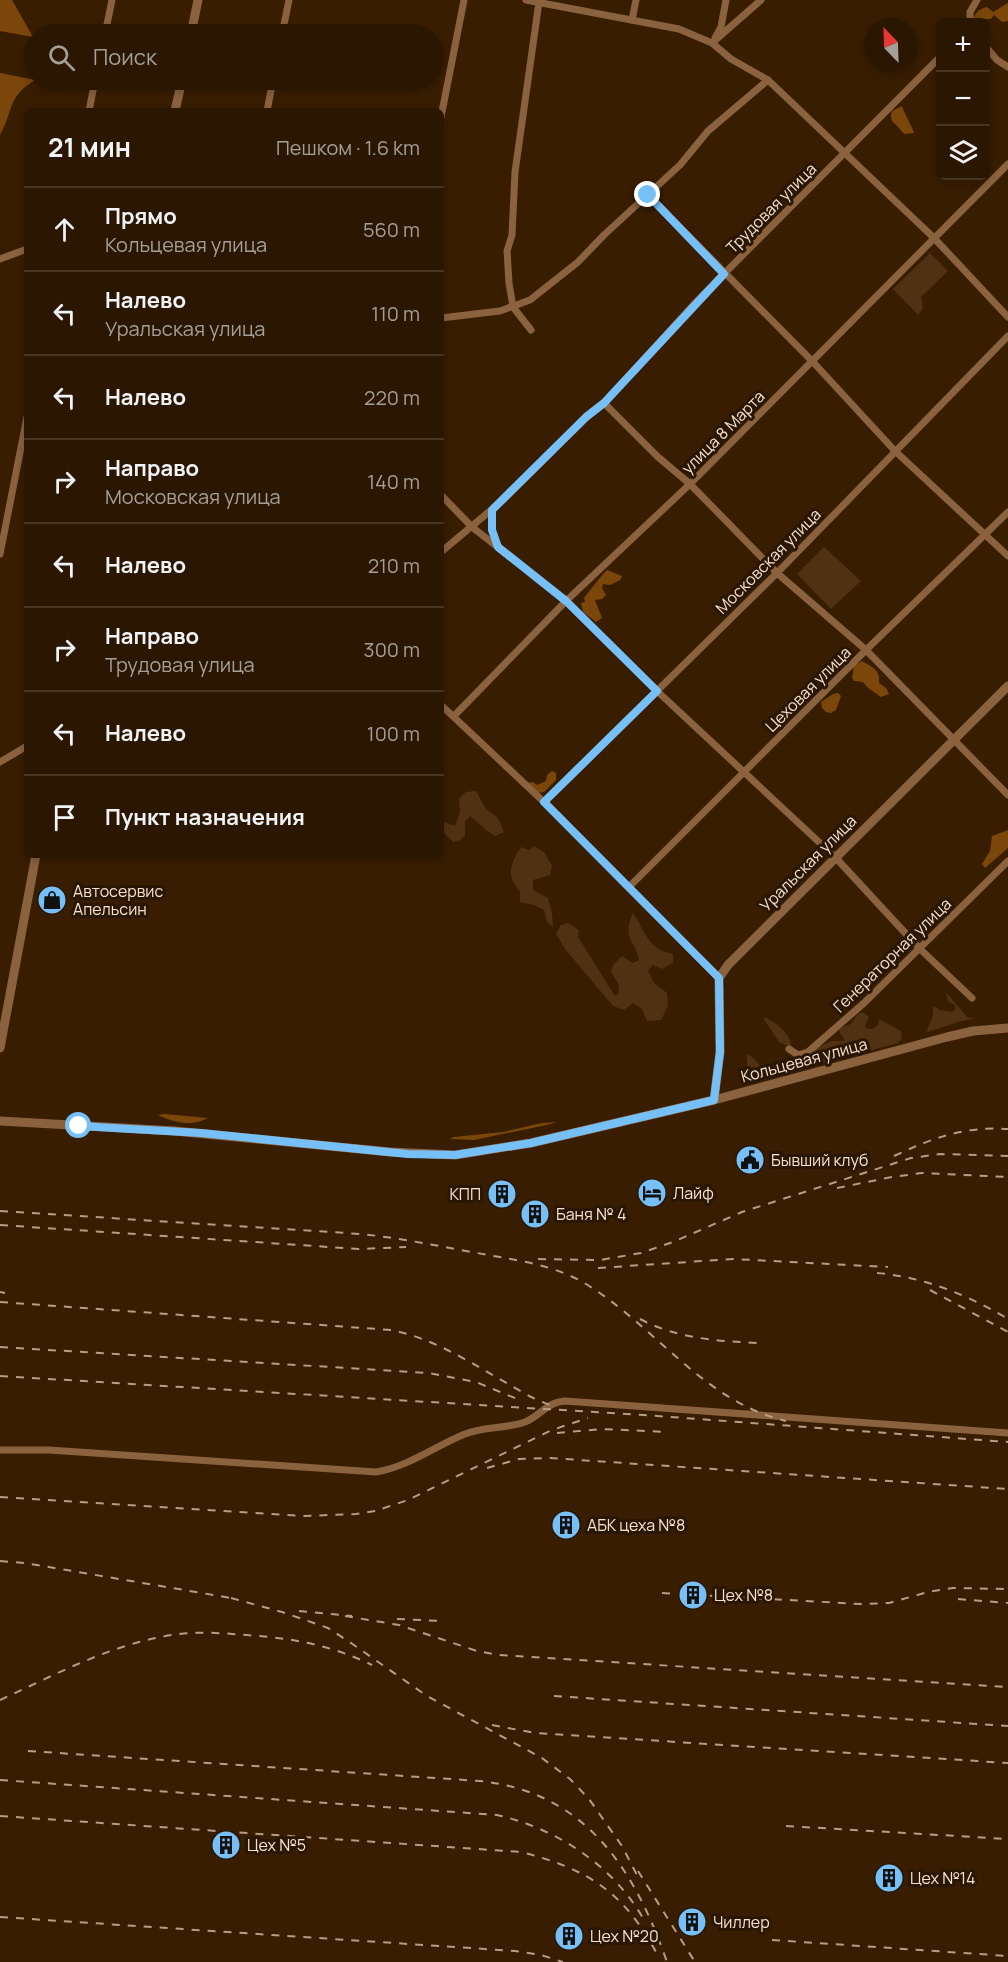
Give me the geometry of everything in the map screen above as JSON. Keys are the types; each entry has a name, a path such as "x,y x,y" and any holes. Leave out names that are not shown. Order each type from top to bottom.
{"street":[{"path":"107,24 112,0"},
{"path":"193,24 198,0"},
{"path":"284,24 289,0"},
{"path":"443,108 464,0"},
{"path":"526,0 549,1 685,31 712,42 731,59 768,80 934,238 1008,317"},
{"path":"632,20 636,0"},
{"path":"712,42 721,27 726,0"},
{"path":"712,42 761,0"},
{"path":"970,18 970,12 977,0"},
{"path":"531,330 513,307 507,252 512,235 516,172 539,2"},
{"path":"990,52 1008,67"},
{"name":"Трудовая улица","path":"444,550 492,510 586,417 604,403 724,274 936,61"},
{"path":"444,318 484,314 530,300 578,262 603,235 680,165 708,131 768,80"},
{"path":"90,108 93,90"},
{"path":"177,108 180,90"},
{"path":"268,108 271,90"},
{"name":"улица 8 Марта","path":"454,716 566,601 690,484 813,362 1008,164"},
{"path":"648,195 813,362 895,451 1008,556"},
{"path":"0,260 24,250"},
{"name":"Московская улица","path":"544,802 777,573 1008,336"},
{"path":"604,403 658,457 690,484 777,573 866,650 1008,795"},
{"path":"0,554 24,432"},
{"path":"444,498 472,527 566,601 657,691 835,857 920,949 972,998"},
{"path":"492,510 492,530 498,547"},
{"name":"Цеховая улица","path":"629,887 1008,512"},
{"name":"Уральская улица","path":"719,978 728,965 1008,686"},
{"path":"444,708 544,802 719,978 720,1052 714,1100"},
{"path":"0,762 24,748"},
{"path":"0,1048 35,858"},
{"name":"Генераторная улица","path":"789,1049 798,1055 808,1052 864,1003 1008,861"},
{"name":"Кольцевая улица","path":"0,1121 183,1131 390,1152 455,1155 531,1143 714,1100 947,1037 973,1031 1008,1028"},
{"path":"0,1450 49,1450 376,1472 400,1466 476,1430 528,1421 549,1404 565,1401 1008,1433"}],"shaded area":[{"path":"0,0 12,0 26,24 24,35 0,31"},
{"path":"1008,3 1008,21 1002,22 994,15 991,19 973,18 975,14 987,7 993,12"},
{"path":"0,73 24,78 24,88 15,98 0,135"},
{"path":"902,106 914,133 905,134 892,121 892,111"},
{"path":"930,253 948,271 921,297 923,308 918,315 893,289"},
{"path":"824,547 861,581 831,609 797,574"},
{"path":"607,570 622,576 620,580 610,585 603,584 602,588 606,595 602,599 595,600 602,618 596,622 583,612 581,603 585,602 584,598"},
{"path":"862,661 877,671 879,683 886,688 889,694 881,697 863,682 854,681 852,678 854,666"},
{"path":"838,693 841,696 836,710 831,713 826,712 821,702"},
{"path":"552,771 556,773 556,780 544,792 537,793 527,783 533,782 537,785 546,781 547,775"},
{"path":"476,791 486,809 498,818 504,832 495,836 470,816 465,821 465,835 460,840 453,842 444,833 444,822 455,826 460,812 459,799 466,792"},
{"path":"1008,830 1008,848 985,868 982,864 990,851 992,836"},
{"path":"534,846 544,852 552,866 550,875 533,880 533,890 548,898 553,927 547,922 544,910 520,902 520,891 512,880 512,864 521,847 529,850"},
{"path":"633,913 652,944 664,952 673,954 673,963 662,969 653,965 648,971 654,983 667,993 668,1006 661,1020 647,1021 642,1009 633,1003 624,1010 613,1006 565,949 556,934 561,925 568,923 579,930 578,937 615,996 618,994 619,985 611,972 613,965 622,956 633,963 639,960 628,929"},
{"path":"946,992 968,1018 976,1018 928,1032 933,1016 933,1006 940,1010 952,1012 955,1010 955,1005 948,1002"},
{"path":"860,1013 869,1017 865,1026 867,1029 873,1029 878,1025 879,1019 901,1031 902,1039 898,1043 805,1068 799,1060 803,1051 809,1047 818,1047 832,1041 845,1041 839,1031 840,1028 851,1024"},
{"path":"763,1018 767,1018 782,1029 791,1045 779,1042"},
{"path":"747,1054 767,1071 790,1071 767,1077 743,1073 747,1067"},
{"path":"158,1115 208,1118 183,1123"},
{"path":"557,1122 474,1140 450,1139 503,1132"}],"railway":[{"path":"894,1156 963,1131 1008,1129"},
{"path":"538,1259 600,1260 641,1253 673,1242 742,1212 911,1158 940,1154 1008,1156"},
{"path":"837,1188 922,1173 1008,1177"},
{"path":"0,1211 361,1234 419,1242 547,1267 573,1277 611,1301 681,1361 730,1397 757,1411 786,1421"},
{"path":"0,1225 359,1249 406,1247"},
{"path":"598,1268 733,1259 888,1267"},
{"path":"877,1273 912,1278 945,1288 1008,1319"},
{"path":"930,1290 1008,1332"},
{"path":"0,1292 5,1293"},
{"path":"0,1302 391,1330 420,1338 446,1350 526,1394 557,1407"},
{"path":"640,1319 684,1335 713,1340 759,1343"},
{"path":"0,1347 429,1373 476,1382 522,1401"},
{"path":"0,1376 644,1415 1008,1442"},
{"path":"0,1497 304,1516 356,1514 375,1511 408,1500 552,1430 588,1418"},
{"path":"557,1433 602,1429 668,1432"},
{"path":"487,1468 519,1459 550,1458 1008,1489"},
{"path":"0,1561 25,1563 237,1599"},
{"path":"662,1593 860,1604 889,1603 928,1592 953,1588 1008,1589"},
{"path":"231,1598 328,1628 427,1696 542,1758 570,1779 589,1799 622,1846 639,1879"},
{"path":"958,1599 1008,1603"},
{"path":"299,1611 352,1616"},
{"path":"345,1616 399,1625 477,1651 498,1655 1008,1687"},
{"path":"397,1619 441,1621"},
{"path":"0,1700 110,1651 180,1634 219,1633 287,1639 330,1649 372,1665"},
{"path":"554,1696 1008,1726"},
{"path":"492,1725 535,1733 1008,1763"},
{"path":"28,1751 480,1781 517,1788 549,1801 577,1819 601,1841 622,1867 639,1896 667,1962"},
{"path":"0,1780 497,1815 541,1829 581,1852 617,1883 644,1920"},
{"path":"0,1816 521,1852 566,1866 602,1886 631,1914 657,1954"},
{"path":"786,1826 1008,1839"},
{"path":"638,1871 695,1962"},
{"path":"0,1917 515,1951 541,1955 563,1962"},
{"path":"772,1940 1008,1956"}],"place":[{"name":"Автосервис Апельсин","path":"52,900"},
{"name":"Бывший клуб","path":"750,1160"},
{"name":"Лайф","path":"652,1193"},
{"name":"КПП","path":"502,1194"},
{"name":"Баня № 4","path":"535,1214"},
{"name":"АБК цеха №8","path":"566,1525"},
{"name":"Цех №8","path":"693,1595"},
{"name":"Цех №5","path":"226,1845"},
{"name":"Цех №14","path":"889,1878"},
{"name":"Чиллер","path":"692,1922"},
{"name":"Цех №20","path":"569,1936"}],"route":[{"path":"79,1126 201,1133 408,1154 455,1155 531,1143 714,1100 720,1052 719,978 544,802 657,691 566,601 498,547 492,530 492,510 586,417 604,403 724,274 648,195"}]}
